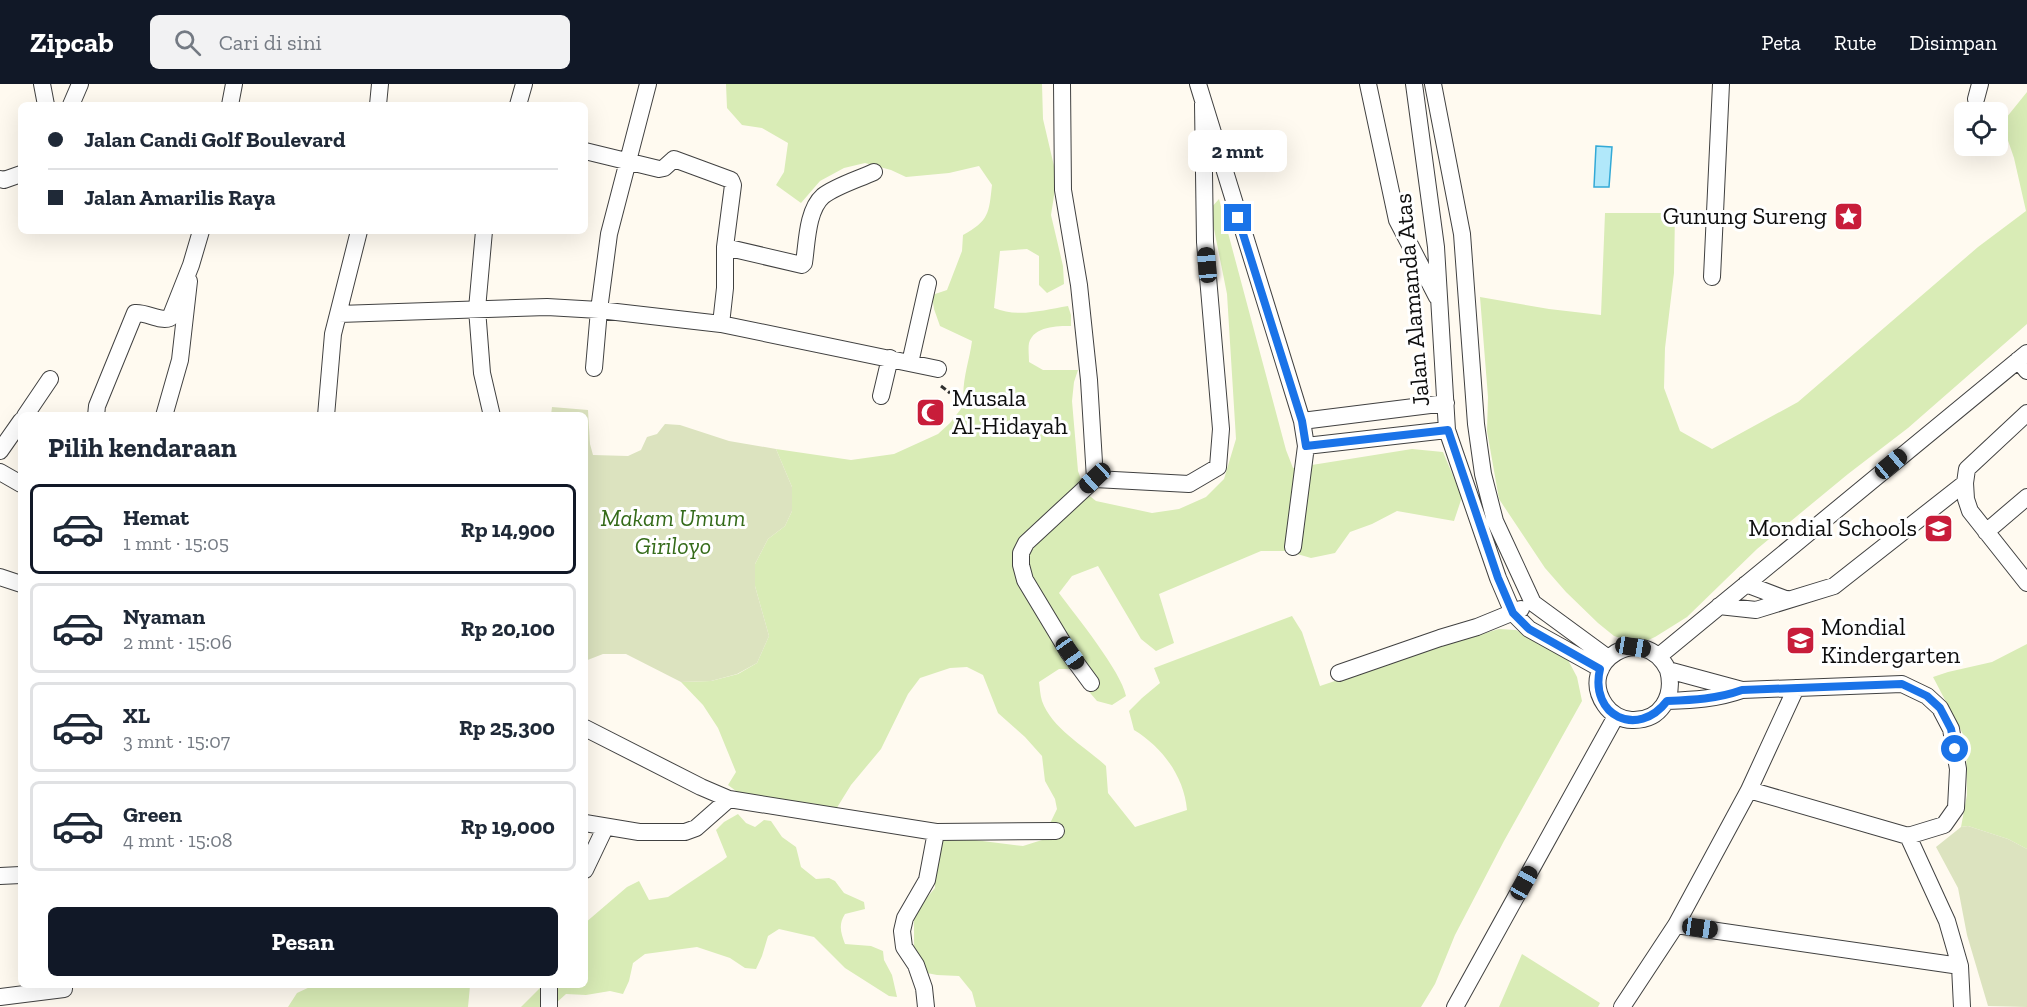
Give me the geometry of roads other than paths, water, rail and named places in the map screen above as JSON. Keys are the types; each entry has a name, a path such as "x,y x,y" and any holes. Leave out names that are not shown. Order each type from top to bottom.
{"street":[{"path":"42,84 45,102"},
{"path":"72,102 80,84"},
{"path":"231,102 234,84"},
{"path":"378,102 380,84"},
{"path":"519,102 524,84"},
{"path":"594,368 609,234 648,84"},
{"path":"1062,84 1063,190 1079,285 1089,380 1095,478"},
{"path":"1198,84 1211,155 1302,421 1306,446 1293,547"},
{"path":"1368,84 1397,220 1440,303"},
{"name":"Jalan Alamanda Atas","path":"1414,84 1436,247 1448,430 1498,578 1513,613 1529,629 1604,664"},
{"name":"Jalan Alamanda Atas","path":"1433,84 1461,234 1476,424 1483,474 1495,521 1533,603 1604,664"},
{"path":"1712,277 1721,84"},
{"path":"588,152 662,169 674,159 731,180 733,185 724,247 725,288 721,324"},
{"path":"1090,683 1025,580 1021,553 1026,543 1095,478 1188,484 1218,467 1221,429 1205,242 1211,155"},
{"path":"724,247 802,265 817,204 829,193 874,172"},
{"path":"1,176 18,174"},
{"path":"96,412 135,313 165,320 170,318 191,265 200,234"},
{"path":"326,412 333,334 358,234"},
{"path":"484,234 477,309 482,374 491,412"},
{"path":"165,412 180,360 191,265"},
{"path":"910,363 928,283"},
{"path":"339,314 547,307 599,310 721,324 938,369"},
{"path":"881,396 890,358"},
{"path":"1659,656 2024,361"},
{"path":"28,412 50,379"},
{"path":"1302,421 1446,403"},
{"path":"1376,412 1380,437"},
{"path":"2027,413 1967,469 1965,483 1965,499 1970,511 2027,584"},
{"path":"0,451 18,425"},
{"path":"1306,446 1448,430"},
{"path":"0,472 18,482"},
{"path":"1719,606 1756,610 1834,586 1965,483"},
{"path":"1986,532 2027,497"},
{"path":"0,577 18,583"},
{"path":"1746,584 1788,600"},
{"path":"1339,673 1478,627 1533,603"},
{"path":"1633,647 1647,649 1659,656 1668,670 1671,681 1671,691 1667,701 1650,717 1627,720 1617,716 1608,709 1598,691 1598,680 1604,664 1620,650 1633,647"},
{"path":"1668,670 1742,690"},
{"path":"1667,701 1700,700 1742,690 1902,684 1927,696 1940,708 1951,729 1958,769 1956,808 1944,825 1908,836 1749,790"},
{"path":"1622,1007 1676,925 1749,790 1796,688"},
{"path":"1455,1007 1617,716"},
{"path":"588,730 701,788 729,799 936,832 1056,831"},
{"path":"588,824 639,832 684,832 696,828 729,799"},
{"path":"588,864 605,828"},
{"path":"926,1007 924,988 904,947 902,931 905,918 927,880 936,832"},
{"path":"1908,836 1947,921 1960,966 1962,1007"},
{"path":"0,876 18,874"},
{"path":"1676,925 1960,966"},
{"path":"549,988 549,1007"},
{"path":"0,997 64,989"}],"water":[{"path":"1596,146 1612,147 1609,187 1594,187"}],"place":[{"name":"Gunung Sureng","path":"1848,216"},
{"name":"Musala Al-Hidayah","path":"931,412"},
{"name":"Mondial Schools","path":"1938,528"},
{"name":"Mondial Kindergarten","path":"1800,641"}],"park label":[{"name":"Makam Umum Giriloyo","path":"673,532"}]}
